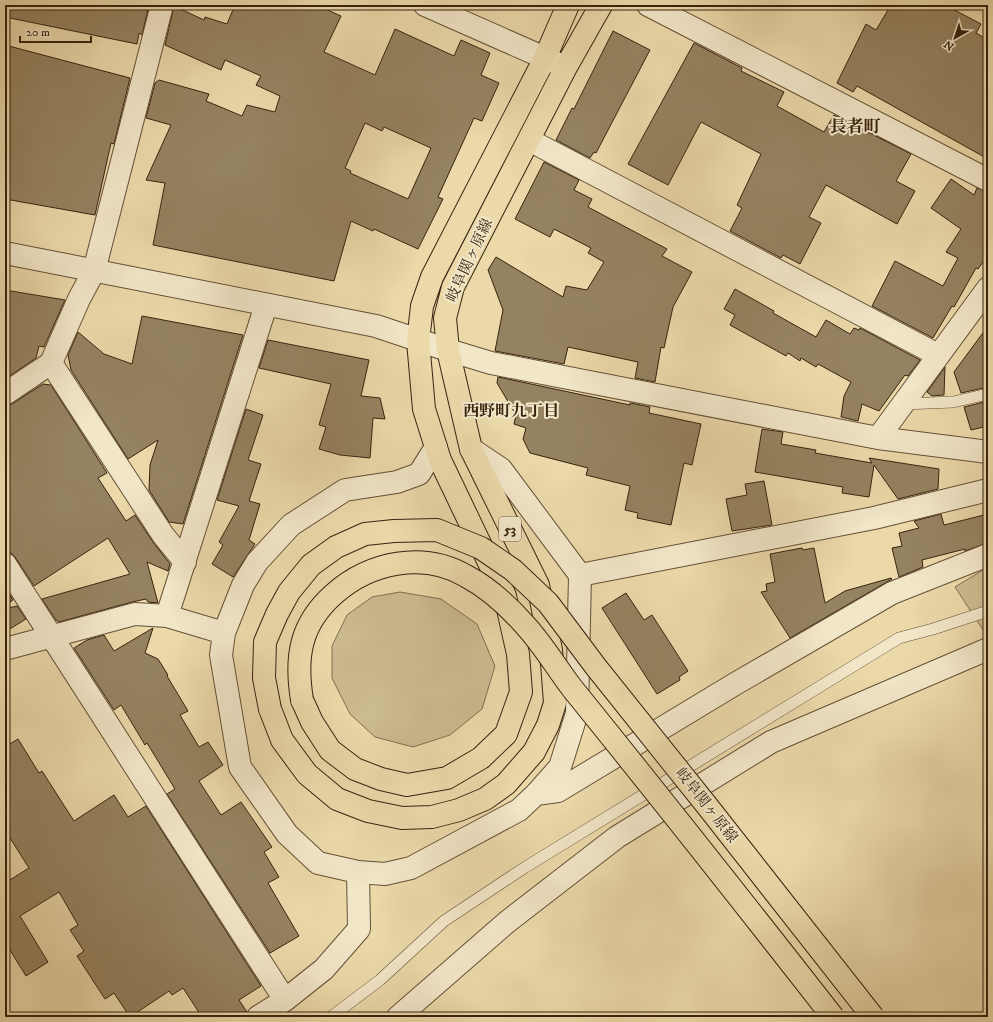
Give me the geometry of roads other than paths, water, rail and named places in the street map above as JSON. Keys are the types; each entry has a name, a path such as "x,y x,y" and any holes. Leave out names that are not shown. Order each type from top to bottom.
{"main road":[{"name":"岐阜関ヶ原線","path":"568,5 544,58 432,277 422,306 418,341 424,409 440,460 505,596 518,654 521,692 506,734 481,758 447,778 407,785 381,779 356,770 330,750 312,722 302,700 298,674 300,651 306,631 317,611 343,586 369,571 401,563 433,562 466,575 493,595 525,624 572,687 684,826 833,1017"},
{"name":"岐阜関ヶ原線","path":"601,5 566,67 453,287 444,318 448,350 471,449 538,585 551,650 555,703 548,725 534,752 506,784 485,799 459,810 432,817 402,818 368,811 337,799 307,774 282,740 270,709 264,678 265,642 277,614 289,592 311,565 336,547 365,534 394,530 437,530 481,548 512,570 548,603 596,667 873,1017"}],"street":[{"path":"5,394 51,363 79,299 94,271 162,5"},
{"path":"425,5 566,67"},
{"path":"648,5 988,180"},
{"path":"529,140 938,355"},
{"path":"5,253 376,326 418,341 491,363 878,438 988,452"},
{"path":"878,438 988,288"},
{"path":"167,616 266,305"},
{"path":"51,363 164,535 185,562"},
{"path":"436,447 419,474 397,482 345,490 291,525 257,562 243,585 224,633 221,655 240,768 287,834 318,863 358,872 385,874 411,868 519,810 536,794 560,767 577,713 580,575 501,469 471,449"},
{"path":"580,575 874,518 988,490"},
{"path":"536,794 558,791 735,684 892,593 988,555"},
{"path":"5,564 285,1000"},
{"path":"5,649 135,614 167,616 224,633"},
{"path":"398,1017 507,922 617,837 771,742 988,649"},
{"path":"258,1017 285,1000 324,969 359,929 358,872"}],"lane":[{"path":"902,404 953,402 988,394"},
{"path":"331,1017 380,980 444,921 531,864 899,638 933,629 988,611"}],"district":[{"name":"長者町","path":"855,126"},
{"name":"西野町九丁目","path":"511,410"}]}
